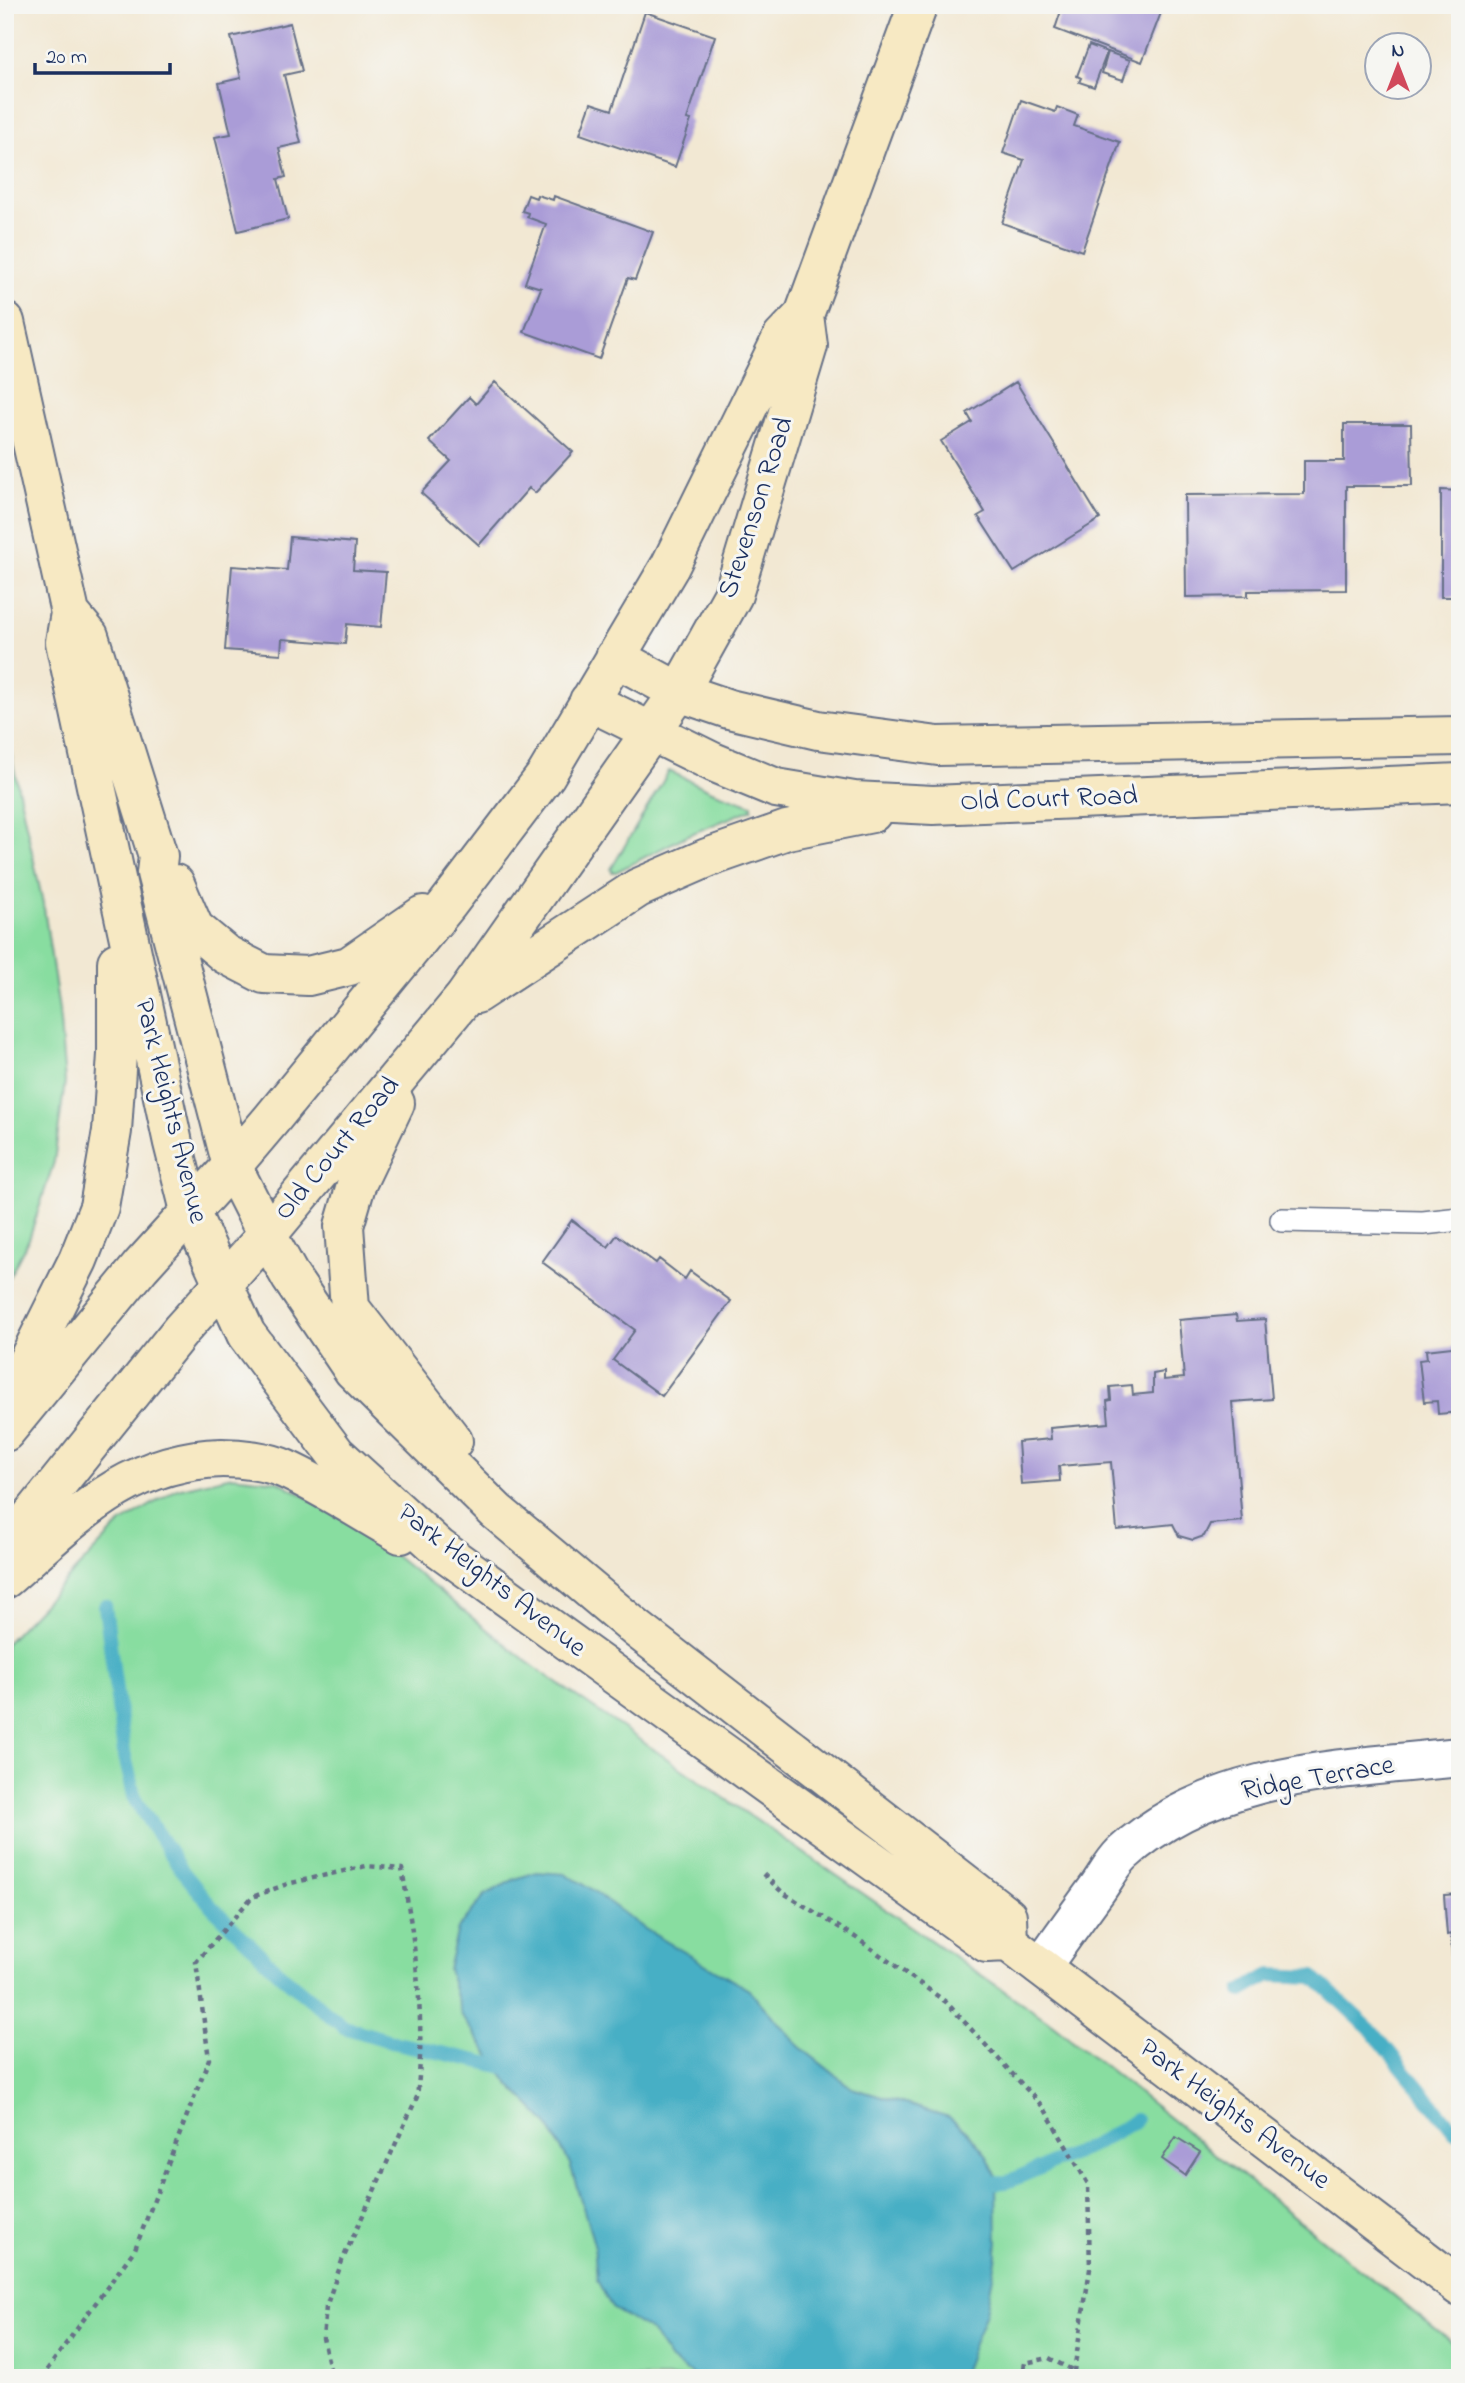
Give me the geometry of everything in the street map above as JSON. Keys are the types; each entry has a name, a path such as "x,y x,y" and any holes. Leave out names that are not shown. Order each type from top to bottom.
{"main road":[{"name":"Stevenson Road","path":"615,657 670,566 782,338 804,315 918,5"},
{"name":"Stevenson Road","path":"679,692 733,595 808,346 804,315"},
{"name":"Park Heights Avenue","path":"5,322 70,613 65,642 173,1143 190,1211 246,1334 337,1454 439,1548 987,1943 1008,1942 1460,2287"},
{"name":"Park Heights Avenue","path":"70,613 89,636 158,856 156,873 232,1166 267,1235 302,1295 353,1370 496,1511 636,1629 1007,1916 1008,1942"},
{"name":"Old Court Road","path":"615,657 679,692 729,709 818,730 938,746 1460,736"},
{"path":"5,1433 141,1266 232,1166 447,905 546,775 615,657"},
{"name":"Old Court Road","path":"5,1549 181,1329 267,1235 464,999 679,692"},
{"name":"Old Court Road","path":"589,701 650,733 776,788 854,801 933,805 1460,783"},
{"path":"464,999 473,996 638,888 706,858 787,830 855,815 933,805"},
{"path":"158,856 168,868 194,928 225,954 264,974 308,976 349,966 432,909 447,905"},
{"path":"5,1406 78,1260 99,1207 112,1131 117,1054 115,879"},
{"path":"413,1059 410,1072 356,1185 344,1226 350,1308 455,1443 454,1471"},
{"path":"5,1579 98,1498 152,1470 192,1459 237,1458 283,1468 419,1545 439,1548"}],"street":[{"name":"Ridge Terrace","path":"1041,1967 1121,1856 1166,1819 1209,1800 1268,1782 1330,1771 1460,1757"}],"lane":[{"path":"1282,1220 1423,1223 1460,1219"}],"path":[{"path":"41,2378 135,2249 209,2059 196,1962 251,1897 287,1884 366,1866 402,1869 416,1949 420,2073 417,2097 342,2261 326,2307 323,2338 332,2378"},
{"path":"763,1874 782,1892 855,1937 946,2002 1044,2108 1088,2185 1090,2269 1073,2375 1049,2358 1025,2363 1022,2378"}],"green space":[{"path":"5,727 44,908 59,1010 65,1082 54,1162 29,1239 5,1285"},
{"path":"669,771 712,791 752,805 752,809 686,836 612,872 611,869"},
{"path":"232,1476 278,1481 354,1523 534,1667 1048,2021 1460,2349 1460,2378 5,2378 5,1644 120,1524 177,1489"}],"water":[{"path":"537,1872 565,1874 587,1886 645,1929 749,1990 800,2047 852,2088 949,2117 968,2133 986,2154 996,2175 997,2255 986,2312 961,2378 697,2378 671,2360 652,2332 612,2308 597,2280 594,2244 570,2164 547,2123 509,2084 461,2014 448,1969 458,1929 485,1895 515,1879"}],"building":[{"path":"1063,5 1164,5 1142,62 1055,29"},
{"path":"645,12 715,36 687,119 691,120 675,167 580,134 591,103 612,110"},
{"path":"290,23 302,71 284,75 301,143 279,148 286,177 278,179 288,219 238,231 215,137 231,134 219,83 241,78 231,37"},
{"path":"1089,45 1107,52 1094,87 1079,82 1081,78 1077,76"},
{"path":"1108,52 1130,60 1123,80 1102,73"},
{"path":"1021,100 1055,112 1057,107 1078,115 1074,126 1120,142 1082,251 1002,223 1024,160 1003,153"},
{"path":"528,195 553,200 554,196 653,232 635,280 628,278 599,359 524,332 541,288 525,283 546,224 527,217 528,213 522,211"},
{"path":"495,382 573,452 535,493 529,488 479,545 421,493 451,461 429,441 469,397 476,404"},
{"path":"1016,382 1100,519 1014,572 978,516 985,512 941,441 972,422 967,413"},
{"path":"1344,424 1411,424 1412,486 1346,486 1346,590 1248,591 1248,596 1186,597 1185,495 1304,494 1304,461 1344,461"},
{"path":"1441,490 1460,491 1460,597 1441,597"},
{"path":"290,537 355,543 353,570 386,572 381,627 347,624 345,644 282,639 281,654 225,650 232,566 287,570"},
{"path":"572,1220 608,1247 617,1235 656,1263 659,1259 685,1279 690,1271 731,1301 662,1396 613,1360 635,1330 542,1262"},
{"path":"1236,1315 1237,1321 1265,1319 1272,1399 1232,1402 1242,1521 1210,1524 1204,1536 1193,1540 1179,1536 1173,1524 1117,1530 1111,1462 1059,1466 1060,1481 1021,1484 1018,1442 1051,1439 1050,1428 1109,1423 1107,1401 1111,1400 1110,1387 1132,1385 1133,1395 1153,1393 1153,1374 1164,1372 1164,1380 1184,1378 1179,1320"},
{"path":"1460,1346 1460,1412 1438,1414 1437,1401 1424,1402 1419,1360 1427,1359 1426,1350"},
{"path":"1460,1894 1460,1984 1453,1984 1451,1934 1447,1935 1444,1895"},
{"path":"1176,2137 1200,2152 1185,2175 1162,2159"}],"waterway":[{"path":"105,1606 124,1752 135,1800 183,1872 212,1907 280,1974 344,2027 397,2043 513,2069"},
{"path":"1242,1991 1269,1975 1314,1977 1373,2032 1455,2132 1460,2134"},
{"path":"977,2183 1007,2182 1092,2146 1136,2120"}]}
